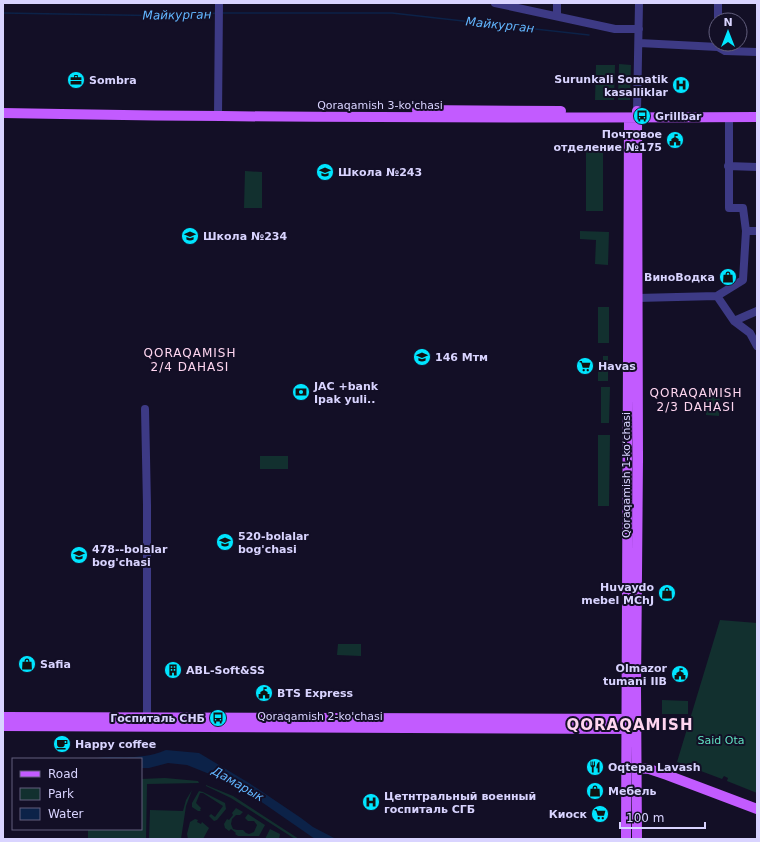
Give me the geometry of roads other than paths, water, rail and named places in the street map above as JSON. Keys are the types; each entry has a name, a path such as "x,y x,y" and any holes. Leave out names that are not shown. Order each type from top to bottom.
{"main road":[{"name":"Qoraqamish 3-ko'chasi","path":"3,107 218,113"},
{"name":"Qoraqamish 3-ko'chasi","path":"634,116 757,111"},
{"name":"Qoraqamish 3-ko'chasi","path":"3,113 757,117"},
{"name":"Qoraqamish 1-koʻchasi","path":"631,724 638,509 634,116"},
{"name":"Qoraqamish 1-koʻchasi","path":"634,116 627,509 631,724 637,768 637,839"},
{"path":"627,509 638,509"},
{"name":"Qoraqamish 2-ko'chasi","path":"3,717 147,718 175,722"},
{"name":"Qoraqamish 2-ko'chasi","path":"3,726 175,722 631,724"},
{"path":"626,839 631,724"},
{"path":"637,768 649,769 667,775 757,809"}],"street":[{"path":"218,3 218,113"},
{"path":"495,3 615,29 639,29"},
{"path":"557,16 558,3"},
{"path":"634,116 640,3"},
{"path":"639,43 708,46"},
{"path":"637,298 717,296 743,280 746,231 743,208 729,208 729,118"},
{"path":"728,166 757,167"},
{"path":"746,231 757,231"},
{"path":"717,296 734,321 750,333 757,346"},
{"path":"734,321 757,311"},
{"path":"145,409 147,505 147,718"}],"water":[{"name":"Дамарык","path":"166,750 199,753 249,783 313,827 336,839 315,839 247,792 222,779 187,765 168,763 149,768 142,768 142,758 100,758 136,757 156,754"}],"waterway":[{"name":"Майкурган","path":"3,13 177,16 217,13"},
{"name":"Майкурган","path":"223,13 392,13 589,35"}],"place":[{"name":"Sombra","path":"76,80"},
{"name":"Surunkali Somatik kasalliklar","path":"681,85"},
{"name":"Grillbar","path":"642,116"},
{"name":"Почтовое отделение №175","path":"675,140"},
{"name":"Школа №243","path":"325,172"},
{"name":"Школа №234","path":"190,236"},
{"name":"ВиноВодка","path":"728,277"},
{"name":"146 Мтм","path":"422,357"},
{"name":"Havas","path":"585,366"},
{"name":"JAC +bank Ipak yuli..","path":"301,392"},
{"name":"520-bolalar bog'chasi","path":"225,542"},
{"name":"478--bolalar bog'chasi","path":"79,555"},
{"name":"Huvaydo mebel MChJ","path":"667,593"},
{"name":"Safia","path":"27,664"},
{"name":"ABL-Soft&SS","path":"173,670"},
{"name":"Olmazor tumani IIB","path":"680,674"},
{"name":"BTS Express","path":"264,693"},
{"name":"Госпиталь СНБ","path":"218,718"},
{"name":"Happy coffee","path":"62,744"},
{"name":"Oqtepa Lavash","path":"595,767"},
{"name":"Мебель","path":"595,791"},
{"name":"Цетнтральный военный госпиталь СГБ","path":"371,802"},
{"name":"Киоск","path":"600,814"}],"district":[{"name":"QORAQAMISH 2/4 DAHASI","path":"190,360"},
{"name":"QORAQAMISH 2/3 DAHASI","path":"696,400"},
{"name":"QORAQAMISH","path":"630,725"}],"park label":[{"name":"Said Ota","path":"721,740"}]}
